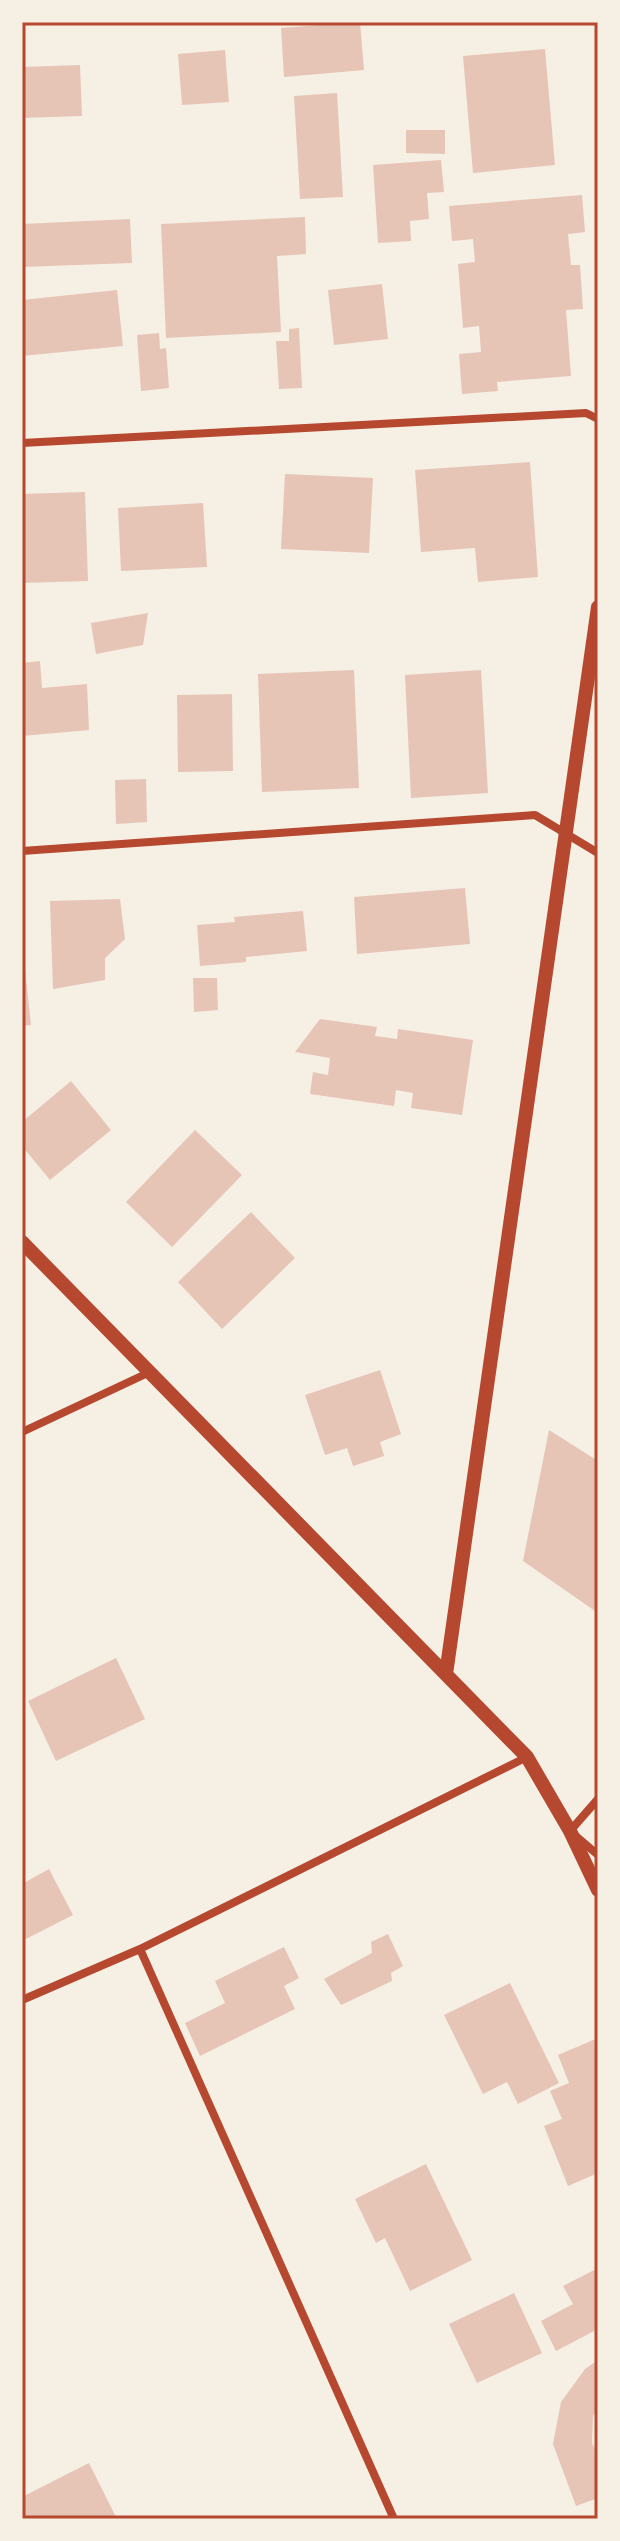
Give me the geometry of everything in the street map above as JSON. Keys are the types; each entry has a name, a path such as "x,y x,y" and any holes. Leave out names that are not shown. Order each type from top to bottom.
{"street":[{"path":"22,443 586,413 598,419"},
{"path":"446,1674 598,607"},
{"path":"22,851 535,815 598,853"},
{"path":"22,1242 527,1757 570,1831 598,1890"},
{"path":"22,1432 150,1372"},
{"path":"22,2000 140,1949 527,1757"},
{"path":"570,1831 598,1799"},
{"path":"570,1831 598,1855"},
{"path":"140,1949 394,2519"}],"building":[{"path":"360,22 364,70 284,77 281,28"},
{"path":"545,49 555,165 473,173 463,56"},
{"path":"225,50 229,102 182,105 178,54"},
{"path":"80,65 82,116 22,118 22,67"},
{"path":"337,93 343,197 300,199 294,96"},
{"path":"406,130 445,130 445,154 406,153"},
{"path":"441,160 444,192 427,193 429,219 410,221 411,241 378,243 373,165"},
{"path":"582,195 585,232 568,234 571,265 580,265 583,309 566,310 571,376 497,382 498,391 462,394 459,354 481,352 479,326 463,328 458,264 475,262 473,239 452,241 449,206"},
{"path":"305,217 306,254 277,256 281,332 166,338 161,224"},
{"path":"130,219 132,263 22,267 22,224"},
{"path":"382,284 388,339 334,345 328,290"},
{"path":"117,290 123,346 22,356 22,300"},
{"path":"299,328 302,388 279,389 276,341 289,341 289,329"},
{"path":"159,333 160,349 166,348 169,388 141,391 137,335"},
{"path":"530,462 538,577 478,582 475,548 421,552 415,470"},
{"path":"285,474 373,478 369,553 281,549"},
{"path":"85,492 88,581 22,583 22,494"},
{"path":"203,503 207,567 121,571 118,508"},
{"path":"148,613 143,645 96,654 91,623"},
{"path":"40,661 42,688 87,684 89,730 22,736 22,663"},
{"path":"354,670 359,788 262,792 258,674"},
{"path":"481,670 488,793 411,798 405,675"},
{"path":"232,694 233,771 178,772 177,695"},
{"path":"146,779 147,822 116,824 115,780"},
{"path":"465,888 470,944 357,954 354,897"},
{"path":"120,899 125,939 105,958 105,980 53,989 50,901"},
{"path":"303,911 307,951 246,957 246,962 200,966 197,925 235,922 234,917"},
{"path":"22,960 31,1025 22,1026"},
{"path":"193,978 217,978 218,1010 194,1012"},
{"path":"320,1019 377,1027 375,1036 397,1039 398,1029 473,1040 462,1115 411,1108 413,1093 396,1090 394,1106 310,1094 313,1072 328,1075 330,1058 295,1052"},
{"path":"71,1081 111,1130 50,1180 22,1146 22,1122"},
{"path":"195,1130 242,1175 172,1247 126,1202"},
{"path":"251,1212 295,1258 222,1329 178,1282"},
{"path":"380,1370 401,1434 380,1442 384,1456 353,1466 347,1448 325,1455 305,1395"},
{"path":"549,1430 598,1461 598,1613 523,1561"},
{"path":"116,1658 145,1719 56,1761 28,1701"},
{"path":"49,1869 73,1915 22,1941 22,1884"},
{"path":"388,1934 403,1966 391,1973 392,1981 341,2005 324,1979 372,1953 371,1942"},
{"path":"284,1947 299,1978 284,1986 295,2009 200,2056 185,2023 225,2003 215,1981"},
{"path":"510,1983 559,2083 518,2104 507,2082 483,2094 444,2015"},
{"path":"598,2038 598,2173 568,2186 544,2126 562,2119 550,2091 569,2083 558,2055"},
{"path":"426,2164 472,2260 410,2291 385,2238 376,2243 355,2199"},
{"path":"598,2268 598,2329 556,2351 541,2321 573,2304 563,2286"},
{"path":"514,2293 542,2353 477,2383 449,2324"},
{"path":"598,2360 598,2408 593,2416 592,2443 598,2456 598,2498 576,2506 553,2444 561,2402 585,2369"},
{"path":"89,2463 117,2519 22,2519 22,2497"}]}
